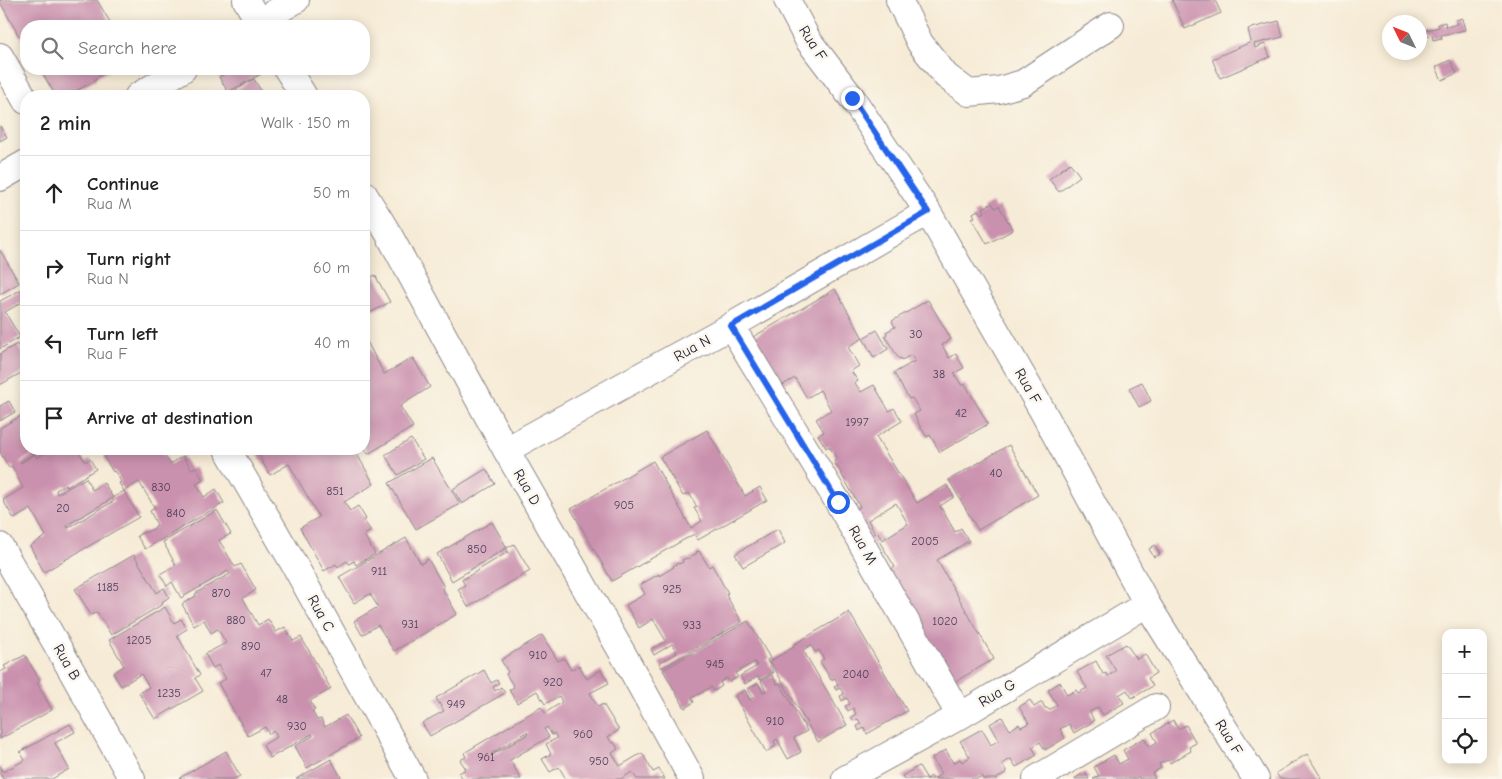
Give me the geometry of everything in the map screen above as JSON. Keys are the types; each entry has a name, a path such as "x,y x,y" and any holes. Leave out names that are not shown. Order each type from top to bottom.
{"street":[{"path":"254,19 296,0"},
{"name":"Rua F","path":"787,0 808,40 852,98 928,212 1042,410 1148,604 1256,779"},
{"path":"899,0 920,43 946,76 969,93 999,90 1023,83 1111,25"},
{"path":"0,56 20,91"},
{"path":"148,90 173,75"},
{"path":"291,75 300,90"},
{"path":"0,178 20,167"},
{"name":"Rua D","path":"370,204 388,233 506,450 692,779"},
{"name":"Rua N","path":"506,450 731,326 928,212"},
{"name":"Rua M","path":"731,326 838,502 960,716"},
{"name":"Rua C","path":"230,455 295,566 413,779"},
{"name":"Rua B","path":"0,546 132,779"},
{"name":"Rua G","path":"845,779 960,716 1148,604"},
{"path":"1036,779 1156,707"}],"building":[{"path":"0,0 97,0 109,20 20,20 19,36"},
{"path":"1172,0 1215,0 1221,13 1185,29"},
{"path":"1462,18 1465,30 1441,35 1442,38 1433,40 1432,35 1427,36 1427,30 1439,27 1438,24 1445,22 1446,27 1457,24 1456,20"},
{"path":"1279,21 1283,37 1254,44 1255,48 1265,44 1270,57 1220,78 1212,59 1251,42 1248,29"},
{"path":"1450,60 1457,73 1442,80 1436,67"},
{"path":"44,75 101,75 95,78 96,80 78,90 52,90"},
{"path":"222,75 259,75 232,90 227,90 219,77"},
{"path":"254,79 260,90 236,90"},
{"path":"0,126 7,137 0,141"},
{"path":"1070,163 1080,176 1059,192 1049,179"},
{"path":"992,203 995,208 999,206 1013,230 987,244 972,218 975,217 973,213 978,210 981,214 985,212 983,208"},
{"path":"0,250 19,283 0,294"},
{"path":"375,275 390,302 370,313 370,278"},
{"path":"835,289 863,338 848,347 859,366 851,371 858,381 855,383 861,392 874,385 889,411 894,408 902,421 876,437 917,503 947,485 954,497 940,506 955,532 961,528 969,541 937,560 994,659 951,684 887,571 895,567 879,541 872,545 852,511 860,507 834,461 837,459 829,446 826,448 818,435 824,432 816,419 831,410 820,390 807,398 795,378 781,386 753,337","holes":["896,503 908,524 882,540 878,533 875,534 868,520"]},
{"path":"20,290 20,303 5,312 20,337 0,349 0,301"},
{"path":"928,300 951,339 942,345 949,358 956,354 964,368 954,373 962,386 965,384 988,424 940,452 930,435 927,437 921,428 914,414 920,411 912,398 909,399 894,373 915,361 911,355 902,360 901,358 899,359 885,336 886,332 895,327 892,321"},
{"path":"877,330 888,349 874,358 863,338"},
{"path":"17,344 20,350 20,373 0,385 0,354"},
{"path":"370,347 384,374 413,358 430,387 400,406 413,427 370,453"},
{"path":"1142,382 1151,401 1139,407 1129,388"},
{"path":"9,401 15,412 0,421 0,406"},
{"path":"20,416 20,455 32,455 21,463 33,455 37,458 42,455 81,455 85,462 90,459 96,469 67,487 65,485 56,490 57,494 86,478 92,490 104,483 113,498 124,491 139,517 44,572 30,546 46,536 31,509 14,519 3,500 23,488 12,466 9,468 0,452 0,428","holes":["112,498 114,501 68,528 67,525"]},
{"path":"707,430 745,496 760,487 767,500 698,540 694,534 612,581 571,509 653,461 691,528 702,521 694,508 697,507 689,493 683,496 660,457"},
{"path":"411,439 424,459 398,475 385,455"},
{"path":"1009,445 1038,495 978,530 949,480"},
{"path":"106,455 165,455 170,464 183,456 191,469 196,467 203,480 196,484 204,497 216,489 224,503 145,549 137,536 155,528 157,525 150,511 155,508 139,482 124,491 119,483 121,482 118,476 113,472 104,457"},
{"path":"258,455 357,455 374,484 344,502 350,511 358,506 366,519 364,521 371,531 364,535 375,554 356,565 354,561 349,564 347,561 338,567 336,564 324,571 300,528 319,517 289,464 270,475"},
{"path":"432,458 460,504 416,529 389,483"},
{"path":"486,469 495,484 462,504 453,489"},
{"path":"217,510 231,534 219,540 235,567 241,564 256,590 243,598 258,625 268,619 276,632 285,627 293,641 301,637 331,689 310,701 315,710 312,711 317,720 321,719 325,727 346,715 359,738 307,768 295,746 313,736 312,734 270,758 263,745 277,737 274,731 269,734 265,727 248,736 218,683 226,679 218,665 213,668 205,654 226,643 218,629 211,633 204,620 194,626 182,604 196,596 195,594 206,587 230,574 228,571 181,598 172,582 167,586 160,574 176,565 163,542"},
{"path":"492,522 507,548 514,544 530,571 468,607 458,589 465,585 462,580 508,552 506,548 452,581 437,554"},
{"path":"778,529 785,543 743,567 735,554"},
{"path":"406,538 421,564 428,559 457,614 394,651 378,625 362,635 354,621 378,607 370,594 354,603 339,577"},
{"path":"1155,545 1160,554 1154,557 1149,549"},
{"path":"699,551 709,567 712,565 728,593 726,595 742,622 662,668 659,663 677,653 672,644 654,655 651,649 666,641 653,619 639,628 626,605 645,594 640,585 659,574 659,576"},
{"path":"134,555 157,593 164,588 169,597 162,602 163,604 111,635 97,612 91,615 75,589"},
{"path":"165,607 174,623 181,619 187,629 177,635 200,675 195,678 203,691 155,719 139,693 149,687 141,674 121,686 113,673 124,666 109,640"},
{"path":"849,612 907,711 867,734 864,728 859,731 857,726 861,724 858,719 854,721 851,717 856,714 853,708 848,711 845,706 850,704 847,698 842,701 840,696 844,694 840,688 836,690 834,687 838,684 835,678 831,680 820,661 824,659 819,650 815,652 811,645 803,650 847,725 818,742 770,661"},
{"path":"748,621 770,658 767,660 774,672 760,680 758,676 745,684 740,676 757,666 755,662 735,673 738,677 729,682 727,678 720,682 722,686 714,691 711,687 692,698 694,702 685,708 663,670"},
{"path":"542,635 558,661 564,658 571,670 579,665 587,679 601,670 609,683 590,693 598,707 603,704 619,730 608,737 618,749 612,753 620,766 642,753 653,772 659,769 665,779 637,779 632,772 621,779 566,779 559,767 550,772 542,759 551,754 546,744 557,738 554,733 552,735 547,727 544,729 549,737 510,760 521,779 463,779 459,773 466,769 460,760 466,757 464,753 541,707 545,713 562,702 559,696 545,704 537,691 517,703 509,690 514,687 506,674 508,672 501,660","holes":["527,732 528,734 492,755 491,754"]},
{"path":"1126,644 1137,659 1145,654 1156,673 1148,678 1153,686 1132,698 1127,690 1119,695 1124,703 1103,715 1098,707 1090,712 1094,721 1074,733 1069,724 1060,729 1065,738 1045,750 1040,742 1032,747 1037,755 1016,767 1011,759 1002,764 1007,772 996,779 983,779 982,776 977,779 934,779 941,774 932,758 946,750 953,763 960,759 962,762 970,757 960,741 982,729 991,745 999,740 990,724 1002,717 1010,730 1019,724 1021,727 1029,723 1019,707 1030,700 1034,707 1042,702 1045,708 1049,710 1057,705 1048,690 1060,682 1067,695 1076,690 1078,693 1087,688 1077,672 1096,661 1103,674 1106,673 1108,676 1116,671 1106,655"},
{"path":"25,655 40,681 37,683 52,710 0,739 0,672 6,669 4,666"},
{"path":"484,670 491,683 497,680 499,683 493,687 495,691 501,687 505,693 430,736 422,723 444,711 436,698"},
{"path":"772,675 777,684 780,683 807,731 794,738 801,752 788,759 777,739 774,741 776,746 766,752 735,696 745,690 750,700 753,698 748,689 758,683 763,692 766,691 761,681"},
{"path":"1173,720 1178,729 1186,725 1196,743 1189,747 1191,751 1170,763 1168,760 1159,764 1161,768 1152,773 1155,779 1140,779 1138,777 1135,779 1093,779 1099,776 1094,767 1114,755 1119,764 1128,759 1123,750 1144,738 1149,747 1157,742 1152,733"},
{"path":"70,724 75,732 55,743 69,769 52,779 3,779 0,774 0,766 3,772 25,760 20,752"},
{"path":"226,751 240,776 234,779 178,779"},
{"path":"1307,754 1322,779 1280,779 1276,773"},
{"path":"331,759 342,779 296,779"},
{"path":"919,766 927,779 904,779 902,776"},
{"path":"1085,772 1089,779 1074,779"}],"route":[{"path":"838,502 731,326 928,212 852,98"}]}
